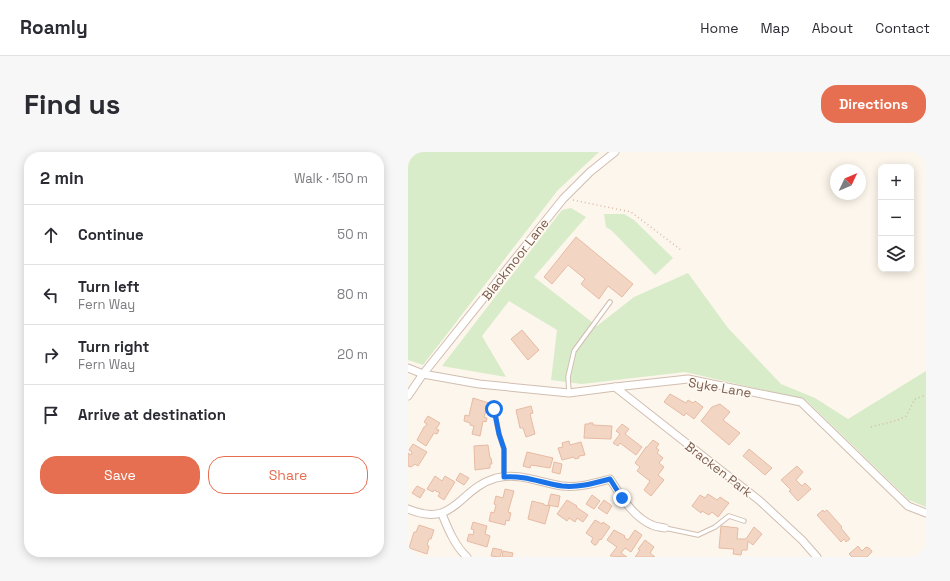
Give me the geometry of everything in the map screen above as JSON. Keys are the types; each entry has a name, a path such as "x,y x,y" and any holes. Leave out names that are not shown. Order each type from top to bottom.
{"street":[{"name":"Blackmoor Lane","path":"408,396 423,374 563,198 590,172 615,152"},
{"name":"Syke Lane","path":"408,368 423,374 479,384 569,394 688,379 801,402 908,506 926,513"},
{"name":"Bracken Park","path":"615,387 760,501 817,557"},
{"path":"408,509 417,513 430,515 442,514 482,484 504,477 513,476 530,478 563,486 591,484 610,479 622,498 640,517 652,526 665,528"},
{"path":"442,514 449,532 465,556"}],"lane":[{"path":"569,394 568,377 574,351 610,302"},
{"path":"494,409 499,434 504,449 504,477"},
{"path":"665,528 698,535 715,527 729,516 744,520"}],"path":[{"path":"563,198 631,212 681,250"},
{"path":"871,427 898,420 906,416 915,399 926,395"}],"green space":[{"path":"408,152 599,152 558,190 423,365 408,360"},
{"path":"571,208 586,217 534,277 597,326 634,297 688,273 728,328 781,384 815,398 848,419 926,371 926,507 909,500 806,400 685,372 582,384 551,380 557,330 509,301 482,336 506,377 442,366 562,210"},
{"path":"604,214 624,214 634,220 673,258 655,275 611,230 606,227"}],"building":[{"path":"576,237 633,284 622,297 608,286 599,299 581,284 585,279 568,265 552,284 544,277"},
{"path":"522,330 539,350 528,360 511,339"},
{"path":"670,394 686,403 688,400 693,403 695,401 703,407 694,419 686,413 684,416 664,402"},
{"path":"473,398 489,403 484,417 487,418 486,422 483,421 480,436 472,434 474,426 464,421 465,415 469,416"},
{"path":"720,404 730,412 723,420 740,433 729,445 701,421 712,407"},
{"path":"531,406 533,413 530,414 535,434 526,437 523,428 520,428 516,410"},
{"path":"428,416 440,423 436,429 439,430 437,434 434,433 426,446 417,440 427,424 424,422"},
{"path":"593,423 593,425 612,426 611,439 584,438 585,424"},
{"path":"622,424 629,429 625,434 642,447 636,455 620,443 618,446 613,443 620,434 616,431"},
{"path":"653,440 659,444 656,448 659,450 657,453 663,458 659,463 664,467 658,475 664,480 651,496 644,490 650,481 637,471 640,467 635,463"},
{"path":"569,441 570,445 581,442 585,455 579,456 579,458 575,459 574,457 562,460 558,448 563,447 562,443"},
{"path":"413,444 427,452 418,466 415,464 411,467 408,466 408,453 411,455 412,452 409,450"},
{"path":"488,445 492,464 490,464 490,468 475,470 474,446"},
{"path":"749,449 772,468 765,475 743,456"},
{"path":"527,452 553,458 550,468 531,465 530,468 523,466"},
{"path":"554,462 562,464 560,474 552,472"},
{"path":"797,466 803,472 796,480 802,486 805,483 811,489 798,501 789,491 791,490 781,480"},
{"path":"460,473 469,478 464,485 456,480"},
{"path":"435,476 442,481 445,476 455,482 444,500 438,496 440,493 427,489"},
{"path":"417,486 425,490 420,498 412,493"},
{"path":"505,489 514,491 508,512 511,513 509,521 506,520 505,525 489,521 491,512 494,513 496,496 503,498"},
{"path":"551,494 560,496 558,507 548,505"},
{"path":"708,494 717,500 720,497 729,503 718,517 712,512 709,515 702,511 701,513 692,506 700,495 705,498"},
{"path":"592,495 600,501 594,509 586,504"},
{"path":"567,500 588,515 583,522 577,518 575,522 569,518 567,521 557,514"},
{"path":"604,500 612,506 607,514 598,508"},
{"path":"532,501 550,506 545,524 528,519"},
{"path":"823,510 824,512 827,510 850,539 846,542 844,539 841,542 817,515"},
{"path":"595,520 602,524 603,522 610,527 601,540 600,539 596,545 594,545 591,542 593,538 586,533"},
{"path":"473,522 487,526 485,534 490,536 487,547 467,541 469,534 473,535 474,530 471,529"},
{"path":"419,525 434,530 427,545 429,546 427,554 409,548 414,532 416,532"},
{"path":"721,526 738,528 737,539 746,539 754,527 762,534 753,545 748,541 747,550 742,550 741,555 733,554 734,549 719,548"},
{"path":"614,530 625,536 624,537 628,540 635,530 642,535 631,552 625,548 621,553 627,557 610,556 617,547 607,540"},
{"path":"645,540 654,547 650,553 655,557 635,557 640,550 638,549"},
{"path":"858,546 862,551 866,547 872,551 867,557 852,557 849,554"},
{"path":"493,548 502,550 500,557 491,556"},
{"path":"503,551 513,553 512,557 502,557"}],"route":[{"path":"494,409 499,434 504,449 504,477 513,476 530,478 563,486 591,484 610,479 622,498"}]}
